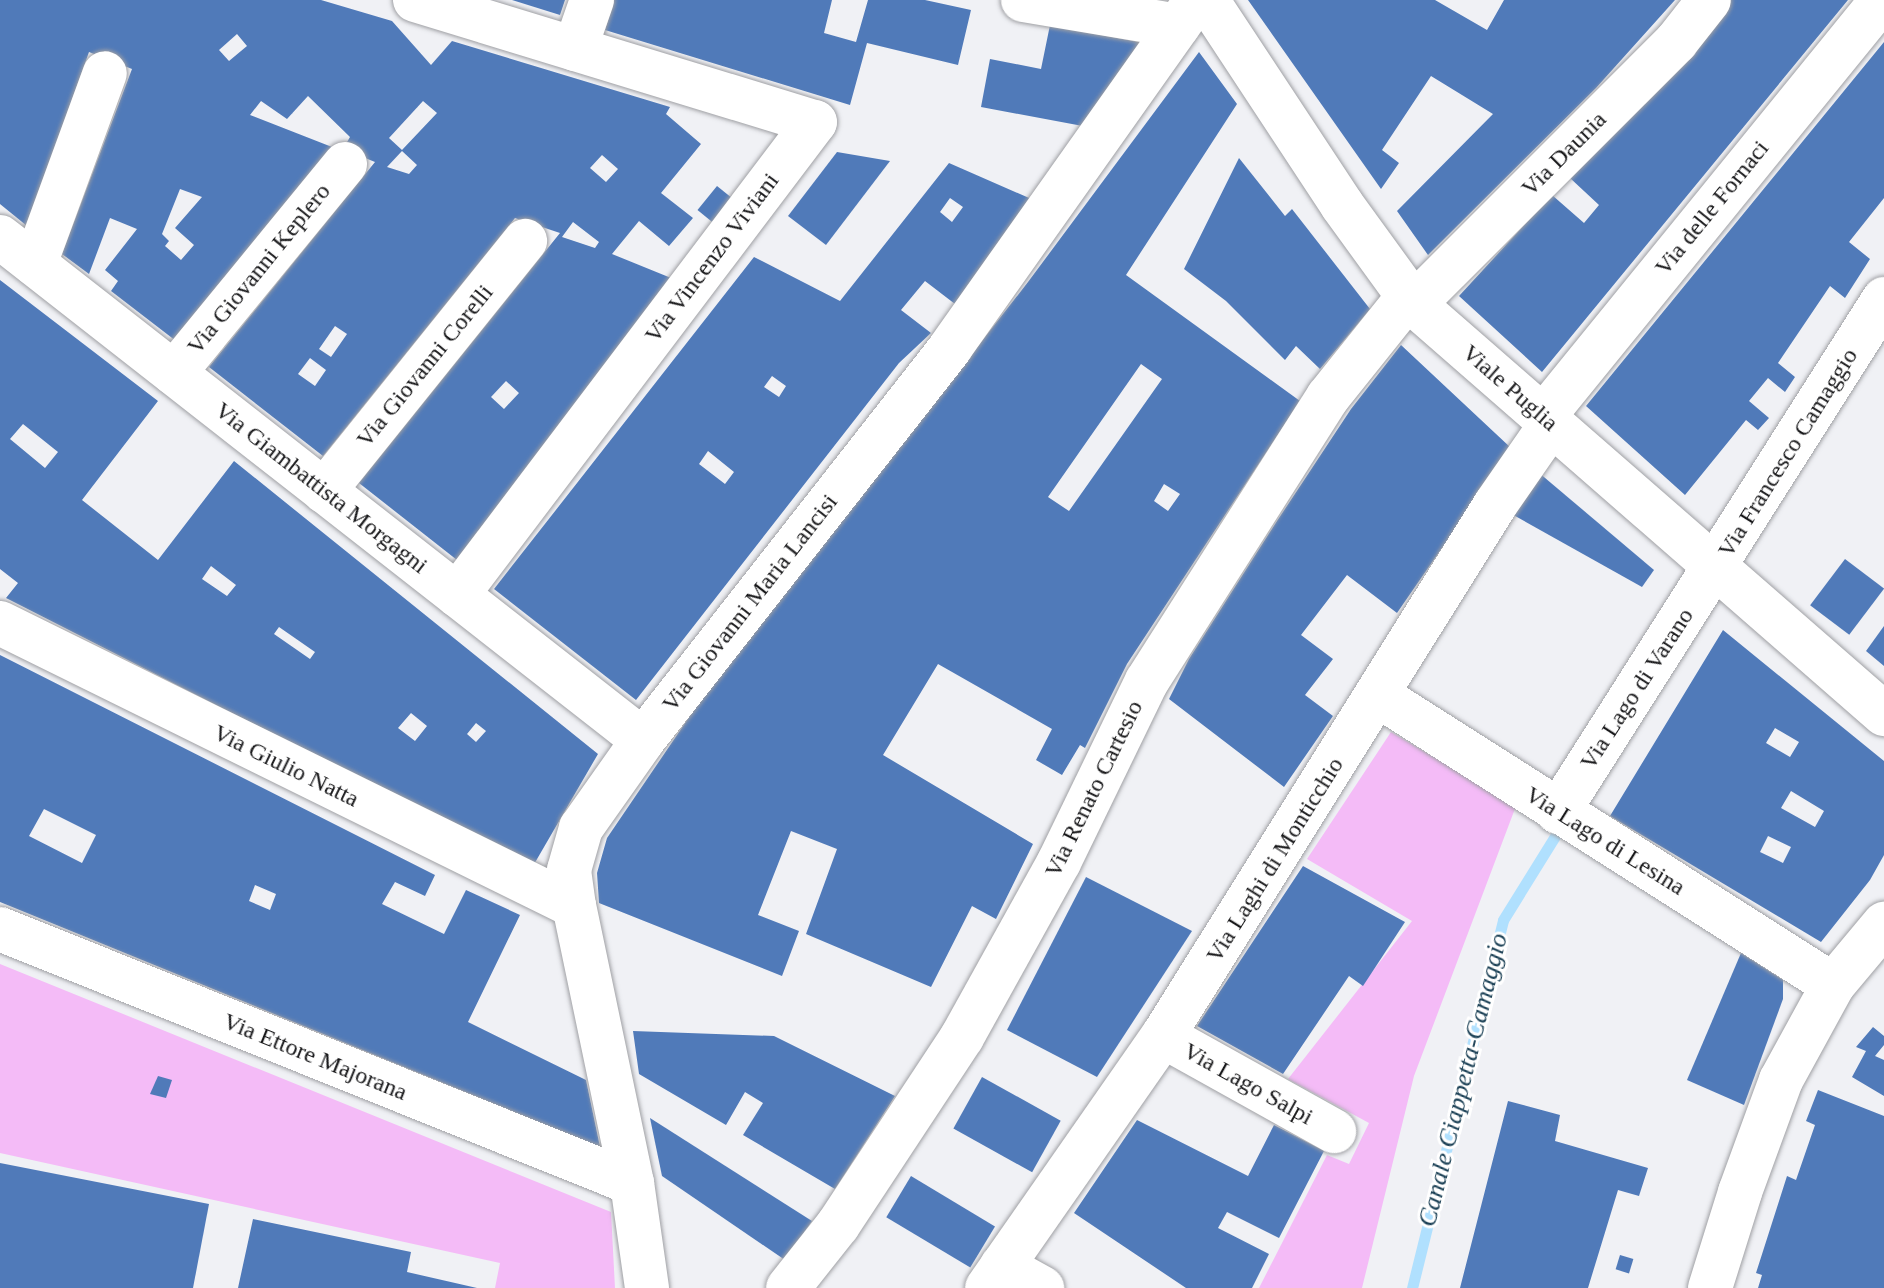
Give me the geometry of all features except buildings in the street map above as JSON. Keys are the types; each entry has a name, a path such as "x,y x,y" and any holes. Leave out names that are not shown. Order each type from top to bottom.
{"street":[{"path":"415,0 575,49 592,0"},
{"path":"1023,0 1194,9"},
{"name":"Via Daunia","path":"1411,300 1676,42 1709,0"},
{"name":"Via delle Fornaci","path":"1547,420 1882,0"},
{"name":"Viale Puglia","path":"1194,9 1411,300 1884,714"},
{"name":"Via Giovanni Maria Lancisi","path":"647,1288 632,1183 574,906 569,870 581,828 643,740 950,348 1194,9"},
{"name":"Via Vincenzo Viviani","path":"457,595 815,122 575,49"},
{"path":"35,264 105,73"},
{"name":"Via Giovanni Keplero","path":"174,373 345,164"},
{"name":"Via Giambattista Morgagni","path":"0,237 643,740"},
{"name":"Via Giovanni Corelli","path":"324,491 525,241"},
{"name":"Via Francesco Camaggio","path":"1717,566 1884,299"},
{"name":"Via Renato Cartesio","path":"788,1288 838,1225 962,1037 1059,862 1147,681 1328,397 1411,300"},
{"name":"Via Laghi di Monticchio","path":"994,1277 1163,1036 1379,696 1547,420"},
{"name":"Via Lago di Varano","path":"1558,812 1717,566"},
{"name":"Via Giulio Natta","path":"0,623 574,906"},
{"name":"Via Lago di Lesina","path":"1379,696 1833,985"},
{"path":"1710,1288 1740,1192 1781,1080 1833,985 1884,924"},
{"name":"Via Ettore Majorana","path":"0,929 632,1183"},
{"name":"Via Lago Salpi","path":"1163,1036 1334,1131"},
{"path":"994,1277 1042,1288"}],"shaded area":[{"path":"1391,732 1516,806 1414,1076 1362,1288 1259,1288 1327,1155 1349,1164 1369,1123 1288,1079 1412,921 1307,859"},
{"path":"0,964 611,1212 615,1288 495,1288 500,1263 0,1153"}],"waterway":[{"name":"Canale Ciappetta-Camaggio","path":"1412,1288 1503,920 1555,836"}]}
